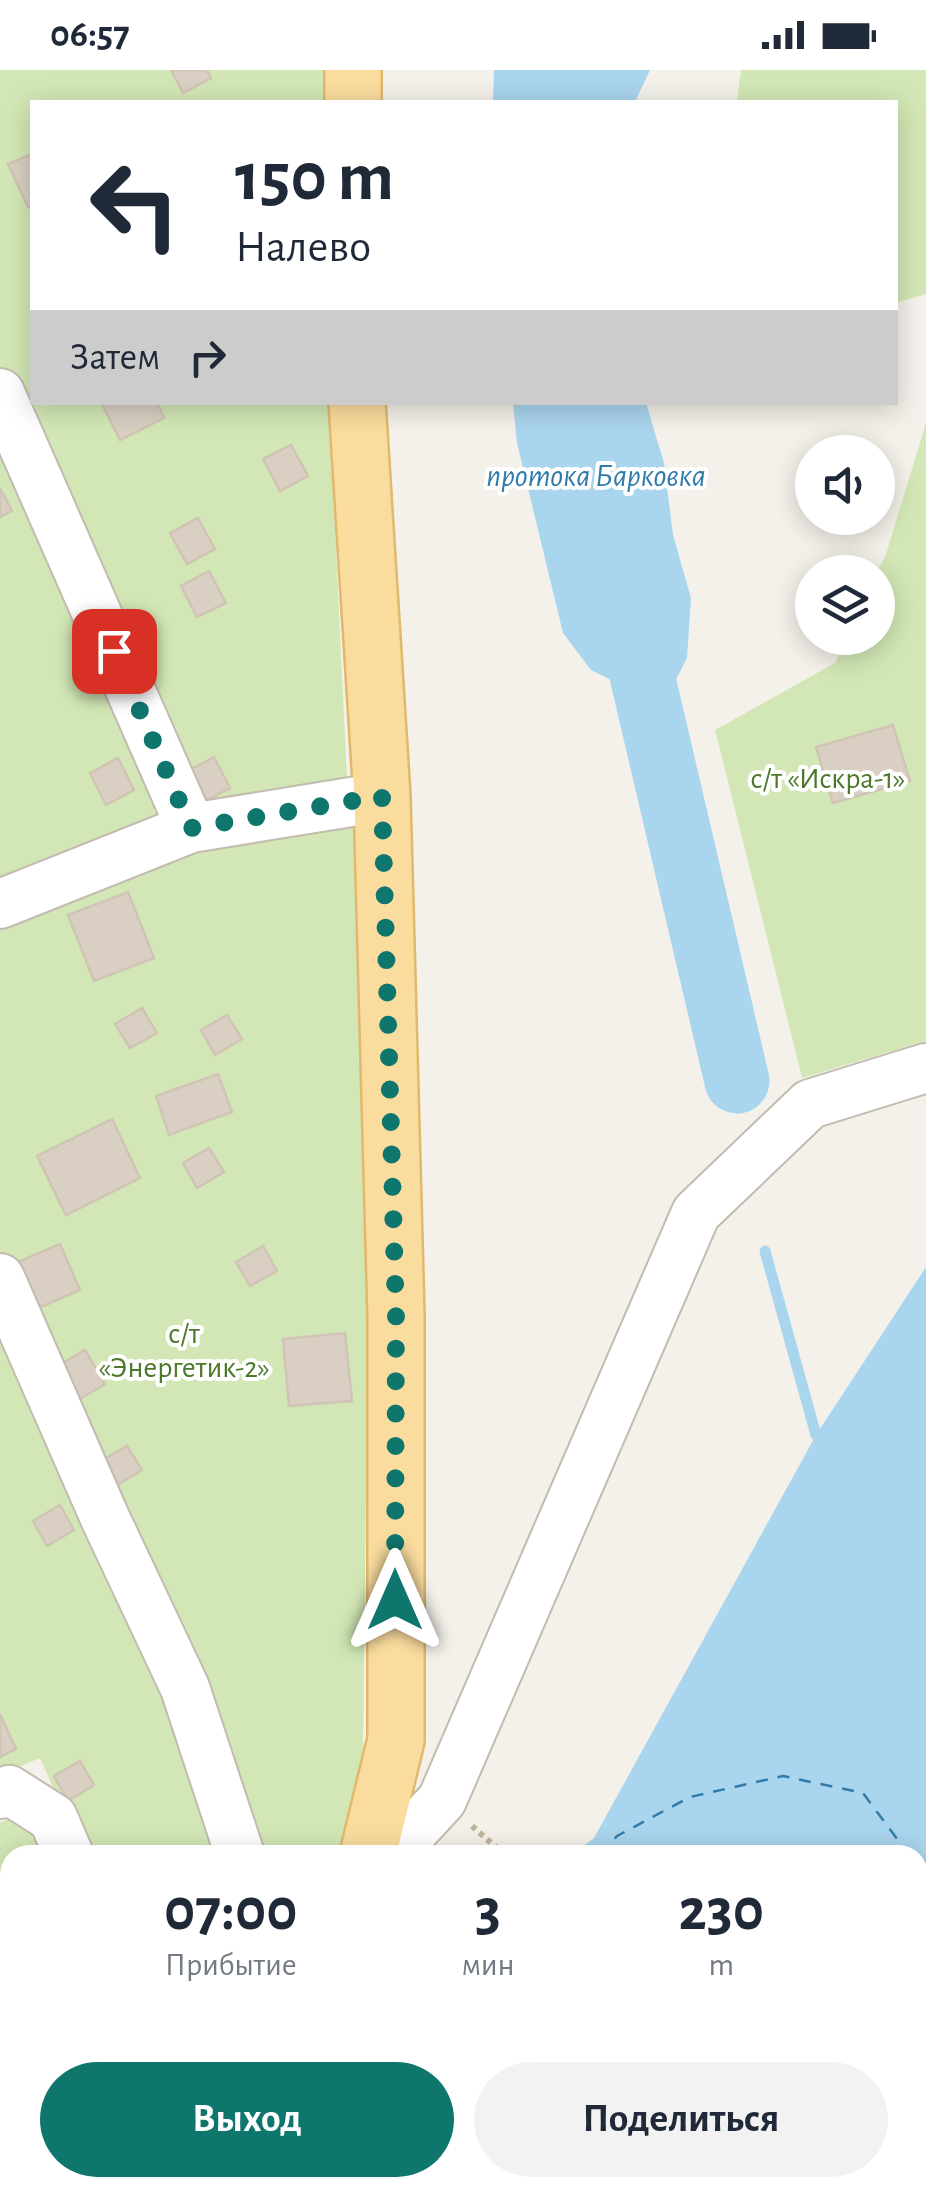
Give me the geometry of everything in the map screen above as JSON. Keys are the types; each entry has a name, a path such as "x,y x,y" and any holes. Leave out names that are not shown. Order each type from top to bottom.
{"main road":[{"path":"353,70 353,100"},
{"path":"357,405 382,796 396,1316 396,1740 370,1845"}],"street":[{"path":"0,394 191,828"},
{"path":"0,904 191,828 382,796"},
{"path":"401,1845 442,1800 696,1212 810,1104 926,1068"},
{"path":"0,1278 105,1518 185,1688 237,1845"},
{"path":"0,1794 10,1790 53,1818 64,1845"}],"green space":[{"path":"0,70 327,70 326,100 30,100 30,405 329,405 347,779 0,886"},
{"path":"741,70 926,70 926,294 898,302 898,100 737,100"},
{"name":"с/т «Искра-1»","path":"926,423 926,1041 802,1078 715,730 835,663 839,655 895,655 895,555 886,555 895,535"},
{"name":"с/т «Энергетик-2»","path":"360,819 370,1155 363,1749 347,1845 79,1845 40,1758 0,1775 0,927 187,849"},
{"path":"25,1812 51,1845 0,1845 0,1823"}],"water":[{"path":"494,70 650,70 636,100 493,100"},
{"name":"протока Барковка","path":"513,405 647,405 664,463 673,535 691,598 687,658 674,683 619,684 591,670 563,633 517,443"},
{"path":"926,1267 926,1845 585,1845 594,1838 816,1435"}],"building":[{"path":"171,70 207,70 211,78 183,93"},
{"path":"30,155 28,207 8,164"},
{"path":"102,405 158,405 164,418 120,440"},
{"path":"291,445 308,476 280,491 263,459"},
{"path":"0,488 12,511 0,517"},
{"path":"198,518 215,549 187,564 170,533"},
{"path":"209,571 226,603 197,617 181,586"},
{"path":"893,725 910,781 833,803 816,747"},
{"path":"214,757 230,788 202,803 186,772"},
{"path":"118,758 134,790 106,805 90,773"},
{"path":"128,892 154,958 94,981 68,915"},
{"path":"142,1008 157,1033 130,1048 115,1024"},
{"path":"227,1015 242,1039 215,1055 201,1030"},
{"path":"218,1074 232,1112 169,1135 156,1096"},
{"path":"112,1119 140,1178 66,1215 37,1156"},
{"path":"209,1148 224,1172 197,1188 183,1163"},
{"path":"60,1244 80,1290 36,1309 16,1263"},
{"path":"263,1246 277,1271 250,1286 236,1262"},
{"path":"345,1333 352,1401 289,1406 283,1339"},
{"path":"85,1350 105,1384 78,1400 58,1366"},
{"path":"127,1446 142,1470 115,1486 101,1461"},
{"path":"60,1505 74,1530 47,1546 33,1521"},
{"path":"0,1714 16,1749 0,1757"},
{"path":"80,1761 94,1785 68,1801 54,1776"}],"waterway":[{"path":"626,598 737,1081"},
{"path":"765,1251 816,1435"}],"ferry route":[{"path":"609,1845 617,1836 690,1797 783,1776 863,1793 902,1845"}],"route":[{"path":"114,651 191,828 382,796 396,1316 395,1600"}]}
